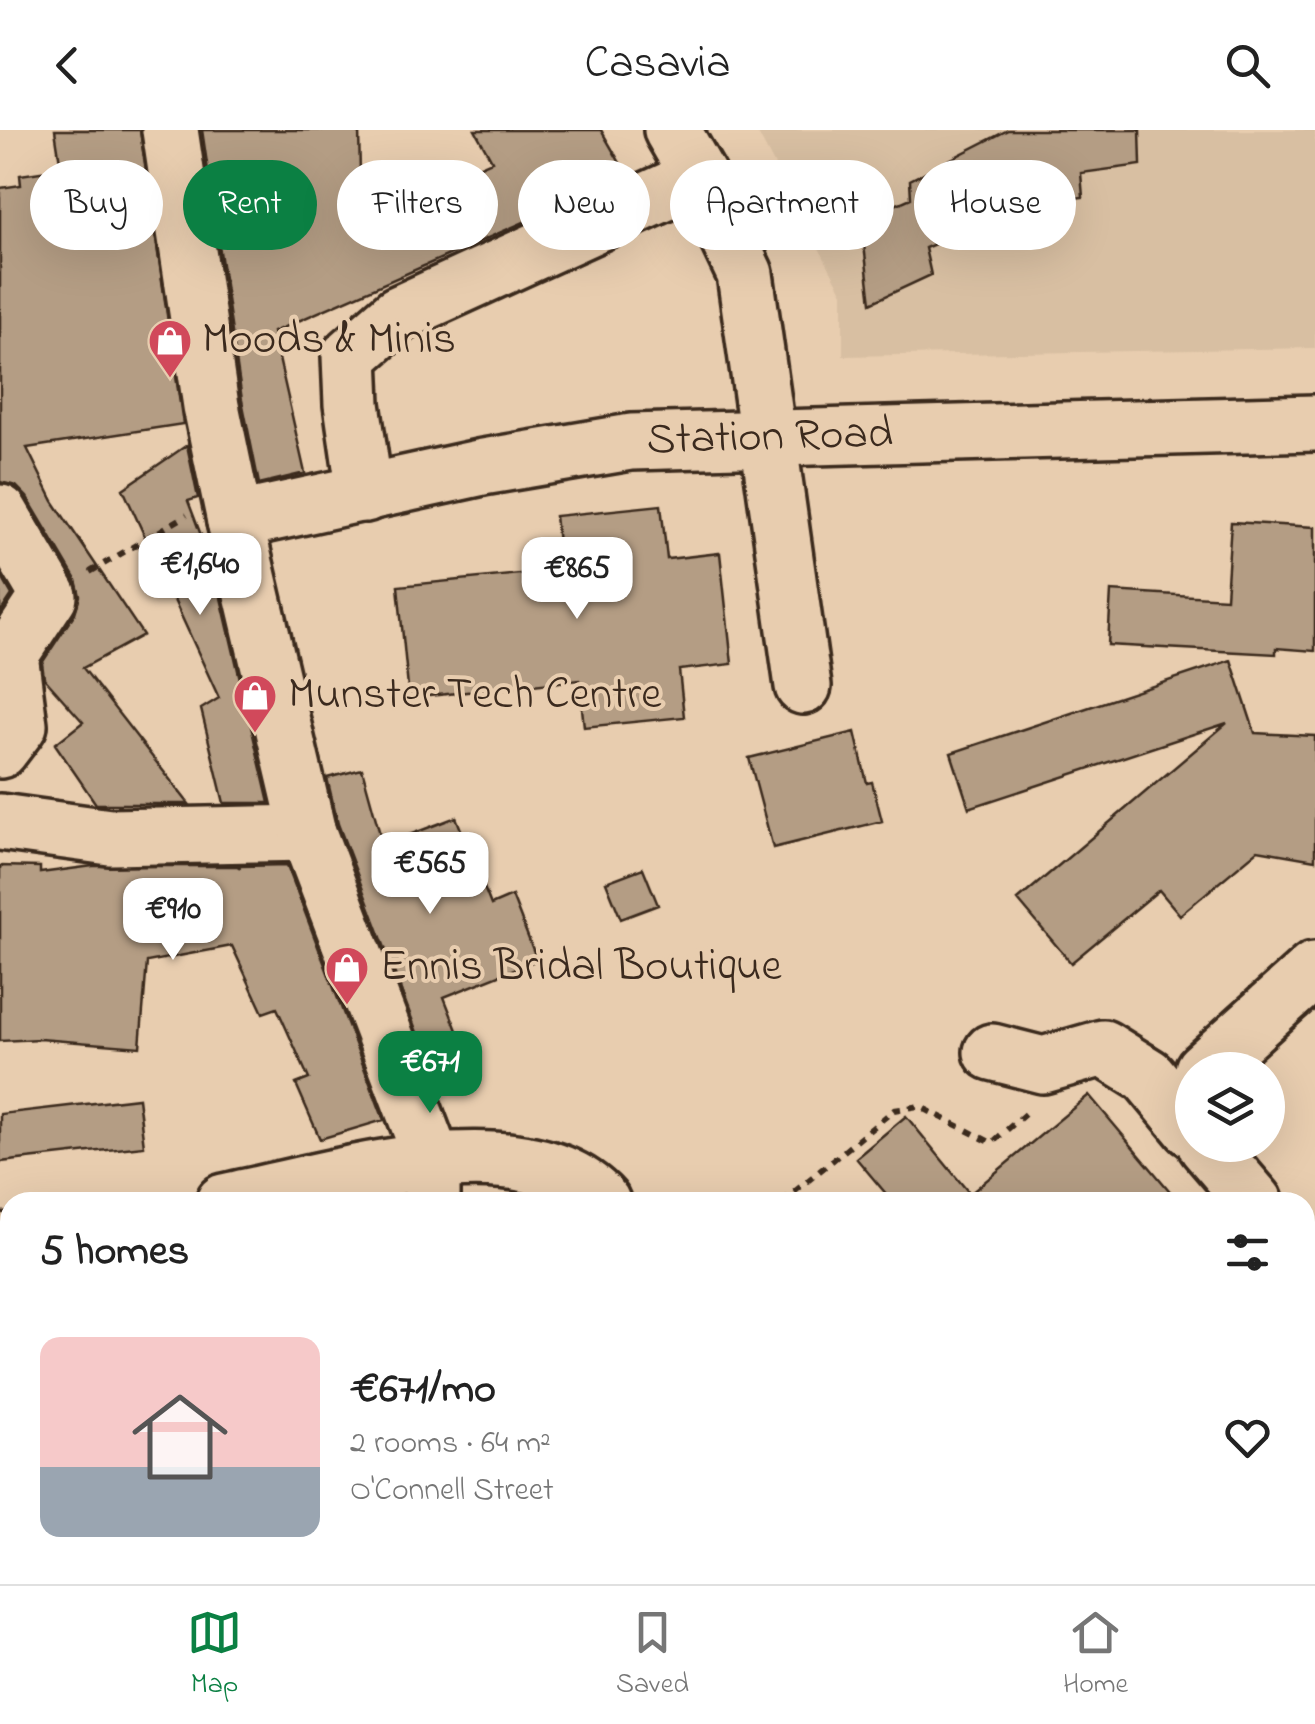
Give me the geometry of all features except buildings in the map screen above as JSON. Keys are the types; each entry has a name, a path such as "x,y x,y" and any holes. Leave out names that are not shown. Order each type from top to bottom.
{"main road":[{"path":"170,130 210,406 308,833 432,1181"},
{"path":"672,130 689,160"},
{"path":"365,494 352,404 350,356 398,314 670,190"},
{"path":"733,250 744,274 804,686"},
{"name":"Station Road","path":"231,507 365,494 483,467 632,442 1315,423"},
{"path":"0,512 49,596 10,655 19,724 0,750"},
{"path":"0,822 110,837 308,833"},
{"path":"1232,1052 1314,970"},
{"path":"1017,1058 1103,1048 1175,1089"},
{"path":"323,1192 432,1181 520,1160 593,1192"},
{"path":"1221,1162 1246,1192"}],"path":[{"path":"49,596 231,507"},
{"path":"794,1192 894,1110 919,1106 992,1143 1049,1093 1017,1058"}],"shaded area":[{"path":"756,130 1315,130 1315,348 843,356 843,293 820,250 894,250 894,160 772,160"}],"place":[{"name":"Moods & Minis","path":"170,379"},
{"name":"Munster Tech Centre","path":"255,734"},
{"name":"Ennis Bridal Boutique","path":"347,1006"}]}
